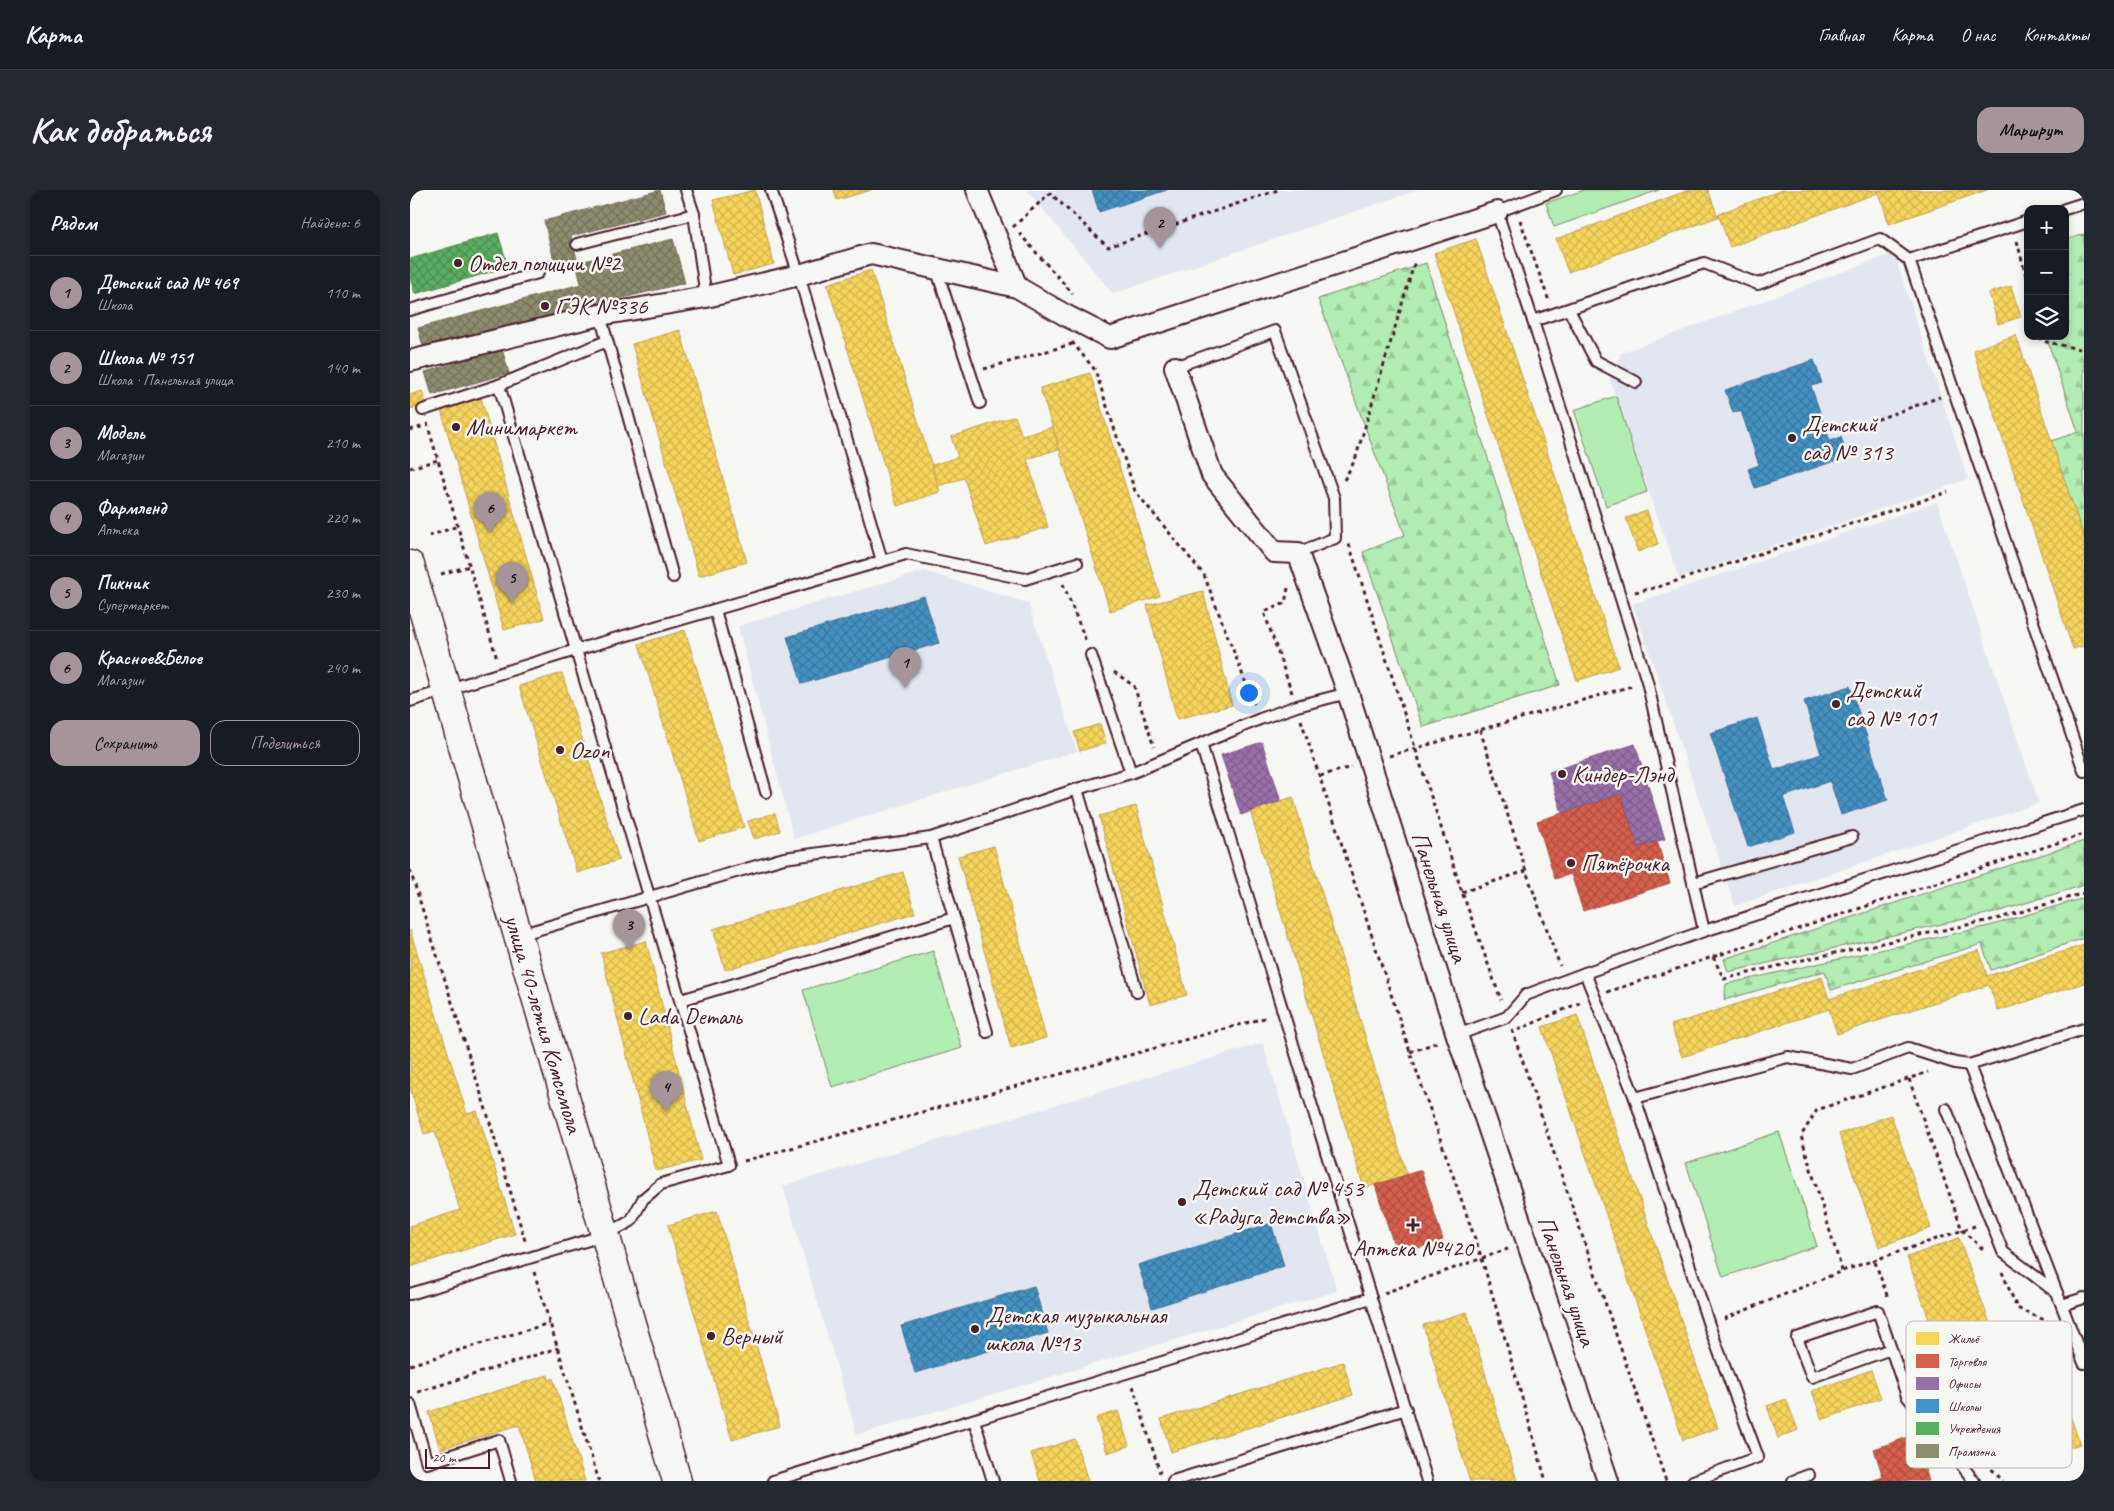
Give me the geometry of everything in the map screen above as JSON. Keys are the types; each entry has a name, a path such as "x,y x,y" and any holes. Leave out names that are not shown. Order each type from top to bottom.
{"main road":[{"name":"улица 40-летия Комсомола","path":"410,565 677,1481"}],"street":[{"path":"977,190 1017,287"},
{"path":"410,362 600,315 706,297 799,275 871,254 936,267 1017,287 1110,338 1506,209"},
{"path":"1175,367 1212,475 1274,552 1298,553"},
{"name":"Панельная улица","path":"1298,553 1371,762 1457,1035 1608,1481"}],"lane":[{"path":"686,190 694,214 706,297"},
{"path":"770,190 799,275 882,561"},
{"path":"1556,190 1506,209 1534,321 1647,681 1704,931"},
{"path":"2069,208 2084,202"},
{"path":"577,244 694,214"},
{"path":"1909,260 2024,222"},
{"path":"1534,321 1704,263 1758,284 1880,239 1909,260 2084,771"},
{"path":"936,267 980,403"},
{"path":"410,310 538,273"},
{"path":"1569,310 1596,360 1636,382"},
{"path":"600,315 673,577"},
{"path":"1175,367 1275,331 1334,498 1335,538 1298,553"},
{"path":"424,410 499,385 607,341"},
{"path":"410,1294 605,1235 631,1221 643,1199 661,1184 729,1165 499,385"},
{"path":"410,701 501,672 906,554 1025,580 1078,563"},
{"path":"715,610 766,792"},
{"path":"1091,655 1131,773"},
{"path":"518,935 784,858 931,838 1131,773 1260,719 1297,706 1348,694"},
{"path":"1201,744 1427,1481"},
{"path":"1078,789 1137,992"},
{"path":"1457,1035 1508,1017 1526,996 1585,973 1704,931 2084,810"},
{"path":"1694,883 1852,837"},
{"path":"931,838 987,1032"},
{"path":"681,1000 954,918"},
{"path":"1585,973 1635,1098 1709,1325 1758,1457 1694,1481"},
{"path":"1635,1098 1788,1057 1852,1069 1908,1048 1955,1063 1969,1065 2084,1030"},
{"path":"1969,1065 2068,1321"},
{"path":"1946,1109 2003,1252 2058,1293"},
{"path":"773,1481 1371,1298"},
{"path":"2062,1305 2084,1298"},
{"path":"1891,1349 1812,1377 1797,1338 1878,1311 1891,1349 1906,1393"},
{"path":"2072,1331 2084,1363"},
{"path":"410,1404 428,1463 499,1440 511,1481"},
{"path":"1173,1481 1406,1409"},
{"path":"974,1420 993,1481"},
{"path":"1964,1468 1974,1481"},
{"path":"1793,1481 1810,1475"}],"path":[{"path":"1013,227 1050,191 1108,247 1278,190"},
{"path":"1506,209 1554,315"},
{"path":"1008,219 1013,227 1079,299"},
{"path":"2013,226 2024,269"},
{"path":"1334,498 1355,460 1422,236"},
{"path":"1065,315 1072,344 1095,370 1135,491 1204,575 1260,719"},
{"path":"2042,340 2084,350"},
{"path":"971,373 1072,344"},
{"path":"1870,422 1941,397"},
{"path":"424,410 501,672"},
{"path":"410,430 428,426"},
{"path":"410,468 438,460"},
{"path":"1620,596 1658,587 1948,492"},
{"path":"429,536 458,526"},
{"path":"1346,536 1462,892 1508,1017 1666,1481"},
{"path":"1298,553 1285,602 1264,612 1297,706 1410,1052 1482,1259 1546,1481"},
{"path":"441,574 470,566"},
{"path":"1320,776 1647,681"},
{"path":"1480,730 1526,871 1566,981"},
{"path":"1513,1032 1595,996 2084,834"},
{"path":"410,870 488,1116 599,1481"},
{"path":"1462,892 1526,871"},
{"path":"1713,957 1724,979 1807,959 2000,918 2084,893"},
{"path":"729,1165 1283,1013"},
{"path":"1410,1052 1457,1035"},
{"path":"1842,1271 1802,1136 1817,1110 1955,1063"},
{"path":"1709,1325 1842,1271 1990,1221"},
{"path":"1371,1298 1527,1242"},
{"path":"1875,1261 1891,1306"},
{"path":"410,1365 550,1322"},
{"path":"410,1395 558,1348"},
{"path":"1128,1372 1163,1481"},
{"path":"1991,1468 2003,1481"}],"shaded area":[{"path":"1027,190 1418,190 1113,294"},
{"name":"Детский сад № 313","path":"1894,253 1968,479 1679,578 1609,378 1621,353"},
{"name":"Детский сад № 101","path":"1937,502 2039,803 1735,906 1633,604"},
{"path":"924,571 1028,603 1077,751 794,839 738,626"},
{"path":"1263,1043 1337,1291 857,1435 783,1186"}],"green space":[{"path":"1584,190 1659,190 1554,227 1546,203"},
{"path":"2084,234 2084,538 2051,441 2078,432 2047,340 2069,340 2069,239"},
{"path":"1426,263 1560,685 1423,727 1363,552 1405,535 1318,299"},
{"path":"1616,396 1647,492 1606,506 1574,410"},
{"path":"2084,841 2084,885 2000,911 1728,972 1724,959"},
{"path":"2084,898 2084,938 1991,970 1982,944 1831,990 1825,971 1724,1000 1726,984 1989,926"},
{"path":"933,951 962,1048 832,1087 803,990"},
{"path":"1779,1132 1817,1246 1723,1277 1686,1163"}],"building: Жильё":[{"path":"755,190 774,264 733,275 713,200"},
{"path":"834,190 871,190 837,200"},
{"path":"1689,190 1708,190 1718,217 1568,272 1556,239"},
{"path":"1782,190 1877,190 1878,193 1730,247 1718,214"},
{"path":"1878,190 1987,190 1889,224"},
{"path":"1476,239 1619,667 1577,681 1434,253"},
{"path":"871,270 940,492 897,506 827,284"},
{"path":"2011,286 2021,317 1998,324 1989,293"},
{"path":"680,330 747,562 699,576 632,344"},
{"path":"2016,335 2084,538 2084,646 2073,649 1973,350"},
{"path":"1090,373 1160,596 1110,611 1040,388"},
{"path":"422,391 426,404 410,409 410,395"},
{"path":"481,398 544,619 504,630 441,410"},
{"path":"1015,416 1022,436 1053,427 1059,449 1027,459 1048,527 986,546 964,478 938,486 932,465 958,457 951,437"},
{"path":"1647,511 1658,544 1638,552 1626,518"},
{"path":"1203,591 1232,705 1177,719 1147,605"},
{"path":"685,630 744,827 699,841 639,644"},
{"path":"562,673 619,860 577,873 519,686"},
{"path":"1100,724 1106,743 1080,751 1074,732"},
{"path":"1293,797 1407,1175 1364,1188 1250,811"},
{"path":"1136,806 1187,995 1150,1005 1099,816"},
{"path":"775,813 780,831 754,839 748,821"},
{"path":"994,846 1046,1038 1011,1048 958,856"},
{"path":"903,872 915,913 725,970 713,929"},
{"path":"410,930 467,1114 477,1111 515,1234 410,1267 410,1226 460,1210 435,1131 424,1134 410,1088"},
{"path":"646,941 701,1160 656,1171 601,953"},
{"path":"2084,945 2084,983 1998,1011 1989,985 1837,1034 1829,1009 1682,1057 1671,1025 1822,977 1829,999 1979,950 1987,976"},
{"path":"1577,1015 1718,1428 1683,1440 1542,1027"},
{"path":"1891,1115 1931,1228 1879,1247 1839,1134"},
{"path":"717,1211 780,1426 732,1440 668,1225"},
{"path":"1959,1238 1989,1321 1930,1321 1907,1257"},
{"path":"1467,1312 1517,1481 1470,1481 1423,1325"},
{"path":"1343,1362 1353,1395 1171,1452 1161,1419"},
{"path":"1871,1370 1881,1398 1822,1420 1812,1391"},
{"path":"548,1375 549,1380 553,1378 585,1481 536,1481 519,1425 440,1449 429,1412"},
{"path":"1786,1399 1798,1430 1778,1438 1767,1406"},
{"path":"1118,1411 1129,1446 1107,1453 1096,1418"},
{"path":"2072,1421 2080,1444 2072,1447"},
{"path":"1075,1439 1088,1481 1040,1481 1031,1453"}],"building: Торговля":[{"path":"1621,794 1638,847 1657,841 1670,883 1583,911 1571,874 1555,879 1537,821"},
{"name":"Аптека №420","path":"1421,1170 1443,1240 1397,1255 1375,1185"},
{"path":"1906,1438 1906,1468 1925,1468 1929,1481 1871,1481 1883,1477 1874,1449"}],"building: Офисы":[{"path":"1262,742 1281,801 1241,815 1221,755"},
{"path":"1635,744 1665,839 1638,847 1621,794 1562,813 1549,772"}],"building: Школы":[{"path":"1092,190 1167,190 1099,212"},
{"path":"1814,360 1822,383 1811,386 1830,441 1841,437 1847,457 1755,488 1748,469 1759,465 1741,411 1733,413 1725,390"},
{"path":"924,596 939,643 802,684 787,637"},
{"path":"1850,686 1888,800 1841,815 1830,781 1783,797 1795,832 1748,847 1710,733 1757,718 1774,770 1821,754 1804,701"},
{"path":"1271,1223 1284,1266 1152,1308 1138,1265"},
{"name":"Детская музыкальная школа №13","path":"1034,1286 1048,1333 915,1373 901,1326"}],"building: Учреждения":[{"name":"Отдел полиции №2","path":"498,233 508,267 415,294 410,278 410,259"}],"building: Промзона":[{"path":"660,190 666,212 571,236 578,263 556,268 544,221"},
{"name":"ГЭК №336","path":"673,239 685,283 423,346 418,328 581,284 576,263"},
{"path":"502,349 509,373 432,395 425,372"}],"place":[{"name":"Школа № 151","path":"1160,248"},
{"name":"Отдел полиции №2","path":"458,263"},
{"name":"ГЭК №336","path":"545,306"},
{"name":"Минимаркет","path":"456,427"},
{"name":"Детский сад № 313","path":"1792,438"},
{"name":"Красное&Белое","path":"490,533"},
{"name":"Пикник","path":"512,603"},
{"name":"Детский сад № 469","path":"905,688"},
{"name":"Детский сад № 101","path":"1836,704"},
{"name":"Ozon","path":"560,750"},
{"name":"Киндер-Лэнд","path":"1562,774"},
{"name":"Пятёрочка","path":"1571,863"},
{"name":"Модель","path":"629,950"},
{"name":"Lada Dеталь","path":"628,1016"},
{"name":"Фармленд","path":"666,1112"},
{"name":"Детский сад № 453 «Радуга детства»","path":"1182,1202"},
{"name":"Аптека №420","path":"1413,1225"},
{"name":"Детская музыкальная школа №13","path":"975,1329"},
{"name":"Верный","path":"711,1336"}]}
